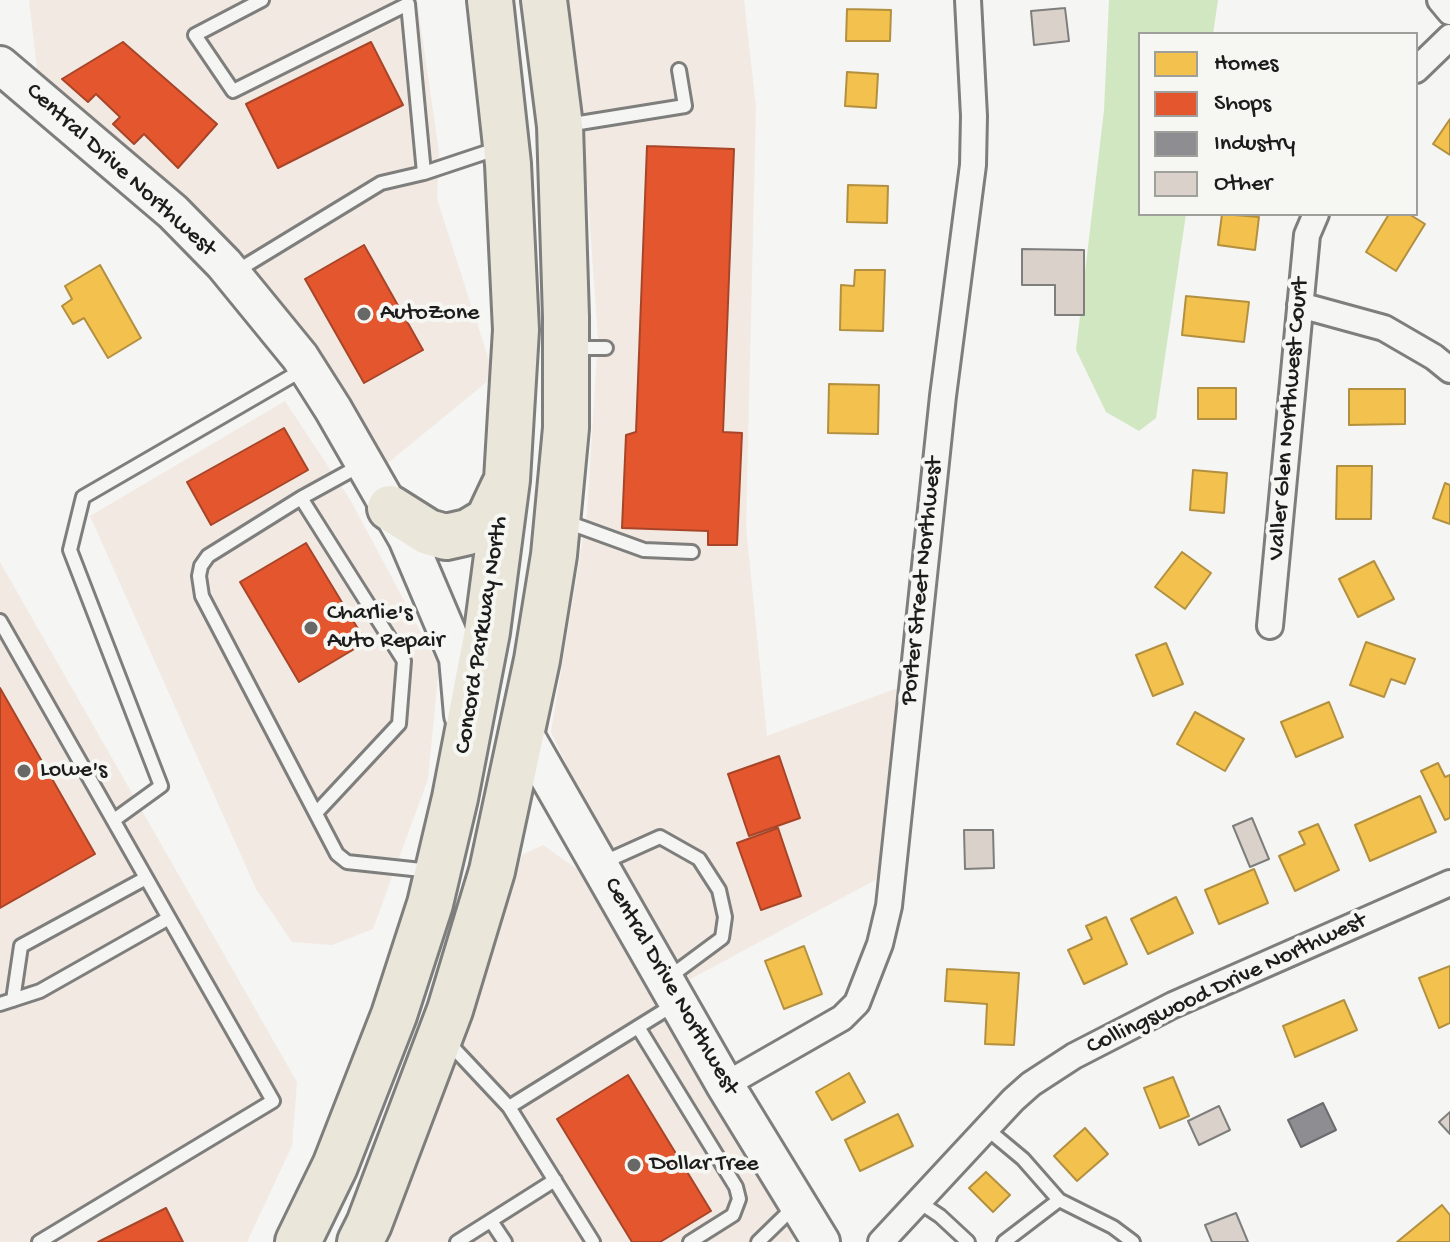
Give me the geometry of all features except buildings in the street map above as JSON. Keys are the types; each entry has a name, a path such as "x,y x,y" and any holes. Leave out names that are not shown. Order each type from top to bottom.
{"highway":[{"name":"Concord Parkway North","path":"298,1242 335,1166 394,1015 438,872 487,632 507,480 516,330 506,146 490,0"},
{"path":"360,1242 441,1035 492,871 537,660 566,428 586,348 544,0"},
{"path":"516,330 529,455 505,699 522,730"},
{"path":"390,508 428,532 446,537 468,532 488,520 507,480"}],"street":[{"name":"Porter Street Northwest","path":"725,1085 842,1018 857,1003 880,944 886,919 943,396 973,165 974,116 968,0"},
{"path":"1440,0 1450,12"},
{"path":"1418,68 1450,37"},
{"name":"Central Drive Northwest","path":"0,65 173,212 232,274 306,368 407,538 458,658 466,745"},
{"name":"Valler Glen Northwest Court","path":"1270,626 1307,235 1315,216"},
{"path":"1300,305 1384,328 1450,370"},
{"name":"Central Drive Northwest","path":"522,730 725,1085 821,1242"},
{"name":"Collingswood Drive Northwest","path":"881,1242 1031,1084 1074,1056 1173,1005 1450,883"}],"lane":[{"path":"262,0 195,35 233,91 408,2 424,173"},
{"path":"560,126 685,106 679,70"},
{"path":"232,274 381,183 424,173 506,146"},
{"path":"114,820 161,786 70,550 83,497 306,368"},
{"path":"364,464 301,498 208,556 199,576 202,596 337,854 347,862 438,872"},
{"path":"301,498 404,661 399,724 316,813"},
{"path":"557,518 644,550 692,552"},
{"path":"0,621 273,1101 39,1242"},
{"path":"509,1107 638,1027 722,938 725,917 719,890 699,859 660,837 599,865"},
{"path":"13,1000 21,946 146,878"},
{"path":"0,1004 40,991 169,918"},
{"path":"638,1027 736,1187 739,1199 733,1215 690,1242"},
{"path":"441,1035 509,1107 593,1242"},
{"path":"987,1129 1023,1159 1059,1200 1113,1227 1133,1242"},
{"path":"463,1241 555,1180"},
{"path":"1004,1242 1059,1200"},
{"path":"919,1202 940,1216 968,1242"},
{"path":"758,1242 798,1204"},
{"path":"491,1221 505,1242"}],"shaded area":[{"path":"29,0 417,0 439,152 437,199 494,376 383,467 38,78"},
{"path":"569,0 744,0 756,107 746,527 767,736 903,686 881,877 683,983 580,808 566,764 551,732 587,513 598,338 580,85"},
{"path":"285,401 351,501 439,666 428,779 373,929 332,945 292,942 256,889 90,516"},
{"path":"0,562 297,1082 292,1146 247,1242 0,1242"},
{"path":"543,845 583,873 797,1235 789,1242 389,1242 522,855"}],"green space":[{"path":"1109,0 1218,0 1213,32 1138,32 1138,216 1186,216 1156,418 1139,431 1106,412 1076,350 1104,110"}],"place":[{"name":"AutoZone","path":"364,314"},
{"name":"Charlie's Auto Repair","path":"311,628"},
{"name":"Lowe's","path":"24,771"},
{"name":"Dollar Tree","path":"634,1165"}]}
